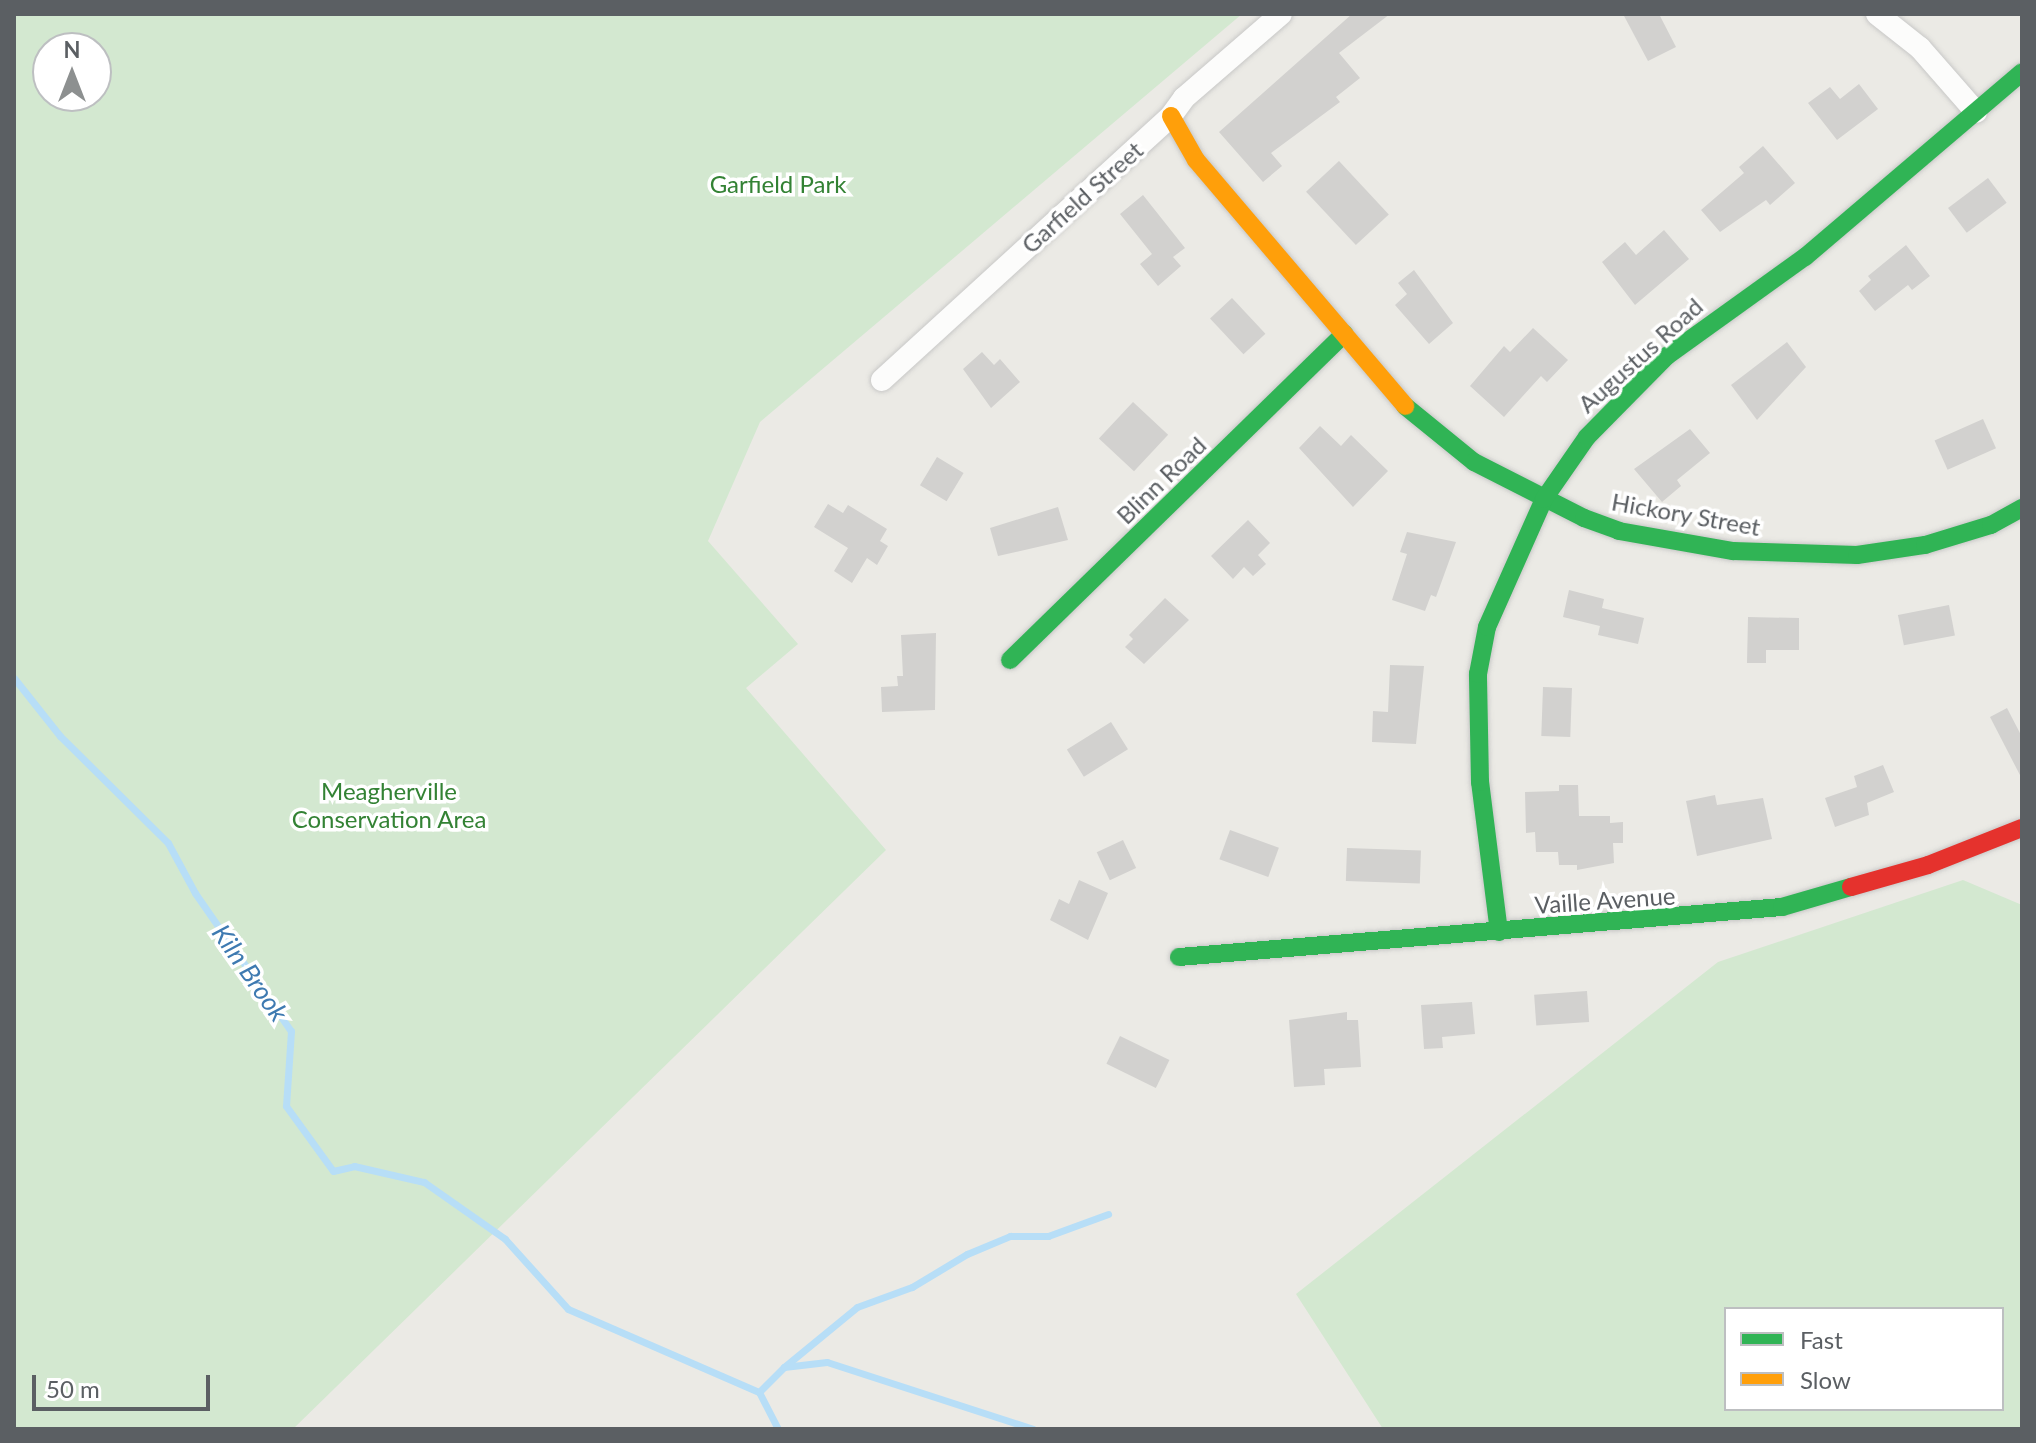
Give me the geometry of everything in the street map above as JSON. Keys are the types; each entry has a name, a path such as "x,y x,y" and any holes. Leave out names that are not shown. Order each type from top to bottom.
{"street":[{"name":"Garfield Street","path":"882,380 1171,116 1184,98 1281,14"},
{"path":"1877,14 1920,48 1976,112"},
{"name":"Augustus Road","path":"1499,932 1480,782 1478,674 1487,627 1544,499 1587,437 1667,356 1805,257 2022,72"},
{"name":"Hickory Street","path":"1171,116 1196,160 1402,403 1474,462 1544,499 1619,531 1733,551 1801,555 1857,555 1925,545 1991,525 2022,508"},
{"name":"Blinn Road","path":"1010,660 1344,334"},
{"name":"Vaille Avenue","path":"1179,957 1782,907 1928,865 2022,828"}],"green space":[{"name":"Meagherville Conservation Area","path":"14,14 1242,14 760,422 708,541 798,644 746,688 886,850 293,1429 14,1429"},
{"path":"1963,880 2022,905 2022,1429 1383,1429 1296,1294 1718,962"}],"building":[{"path":"1352,14 1390,14 1339,53 1360,78 1336,97 1340,102 1271,153 1282,166 1263,182 1219,132"},
{"path":"1623,14 1659,14 1676,47 1648,61"},
{"path":"1859,84 1878,109 1837,140 1808,103 1830,87 1840,99"},
{"path":"1763,146 1795,183 1770,205 1766,200 1720,232 1701,210 1744,173 1739,167"},
{"path":"1339,161 1389,214 1356,245 1306,192"},
{"path":"1988,178 2007,203 1967,233 1948,208"},
{"path":"1143,195 1185,248 1173,257 1181,266 1158,286 1140,264 1152,254 1120,214"},
{"path":"1664,230 1689,259 1635,305 1602,262 1625,242 1636,255"},
{"path":"1906,245 1930,276 1912,290 1908,285 1875,311 1859,291 1871,280 1868,276"},
{"path":"1414,270 1453,323 1429,344 1395,305 1407,294 1398,283"},
{"path":"1232,298 1265,334 1243,354 1210,318"},
{"path":"1533,328 1568,360 1547,382 1541,376 1504,417 1470,386 1504,346 1510,352"},
{"path":"1787,342 1806,367 1757,420 1731,385"},
{"path":"982,352 994,365 1000,359 1020,382 991,408 963,369"},
{"path":"1133,402 1168,435 1134,471 1099,439"},
{"path":"1983,419 1996,448 1948,470 1935,441"},
{"path":"1320,426 1341,446 1351,435 1388,471 1353,507 1299,448"},
{"path":"1690,429 1710,453 1677,480 1681,486 1662,502 1634,469"},
{"path":"937,457 964,473 947,501 920,485"},
{"path":"828,504 843,513 848,505 887,529 880,541 888,546 877,565 867,558 852,583 834,571 848,548 814,527"},
{"path":"1058,507 1068,540 998,556 990,528"},
{"path":"1248,520 1270,543 1258,555 1266,564 1253,576 1244,567 1233,579 1211,556"},
{"path":"1407,532 1456,542 1436,597 1431,595 1425,611 1392,600 1407,554 1400,552"},
{"path":"1569,590 1604,599 1602,608 1644,618 1638,644 1598,635 1600,626 1563,617"},
{"path":"1165,598 1189,620 1144,664 1125,647 1133,639 1129,635"},
{"path":"1949,605 1955,635 1904,645 1898,615"},
{"path":"1748,617 1799,618 1799,650 1766,650 1766,663 1747,663"},
{"path":"936,633 935,710 882,712 881,687 898,686 897,676 903,676 901,635"},
{"path":"1390,665 1424,666 1416,744 1372,742 1373,711 1388,712"},
{"path":"1543,687 1572,688 1570,737 1541,736"},
{"path":"2007,708 2022,737 2022,779 1990,717"},
{"path":"1111,722 1128,749 1084,777 1067,750"},
{"path":"1883,765 1894,792 1867,803 1869,815 1835,827 1825,798 1857,787 1854,776"},
{"path":"1559,785 1578,785 1579,816 1610,816 1610,823 1623,822 1623,843 1613,843 1614,863 1577,870 1577,865 1559,865 1558,852 1536,852 1535,832 1526,833 1525,792 1559,791"},
{"path":"1715,795 1717,805 1763,798 1772,839 1697,856 1686,801"},
{"path":"1230,830 1279,848 1268,877 1219,859"},
{"path":"1123,840 1136,868 1110,880 1097,852"},
{"path":"1347,848 1421,851 1420,884 1346,881"},
{"path":"1079,880 1108,893 1088,940 1050,920 1059,899 1069,904"},
{"path":"1587,991 1589,1022 1536,1026 1534,995"},
{"path":"1472,1002 1475,1034 1442,1037 1443,1048 1424,1049 1421,1005"},
{"path":"1347,1012 1347,1020 1358,1020 1361,1067 1324,1069 1325,1085 1294,1087 1289,1020"},
{"path":"1120,1036 1169,1060 1156,1088 1106,1064"}],"waterway":[{"name":"Kiln Brook","path":"14,678 60,736 168,843 195,893 291,1031 286,1106 333,1171 354,1166 424,1182 505,1239 568,1309 759,1392 778,1429"},
{"path":"784,1367 857,1307 912,1287 967,1254 1010,1236 1048,1236 1108,1214"},
{"path":"759,1392 784,1367 827,1362 1033,1429"}],"traffic: fast":[{"path":"1499,932 1480,782 1478,674 1487,627 1544,499 1587,437 1667,356 1805,257 2022,72"},
{"path":"1010,660 1344,334"},
{"path":"1405,406 1474,462 1584,518 1619,531 1733,551 1857,555 1925,545 1991,525 2022,508"},
{"path":"1179,957 1782,907 1851,887"}],"traffic: slow":[{"path":"1171,116 1196,160 1405,406"}],"traffic: jam":[{"path":"1851,887 1928,865 2022,828"}],"park label":[{"name":"Garfield Park","path":"778,184"}]}
